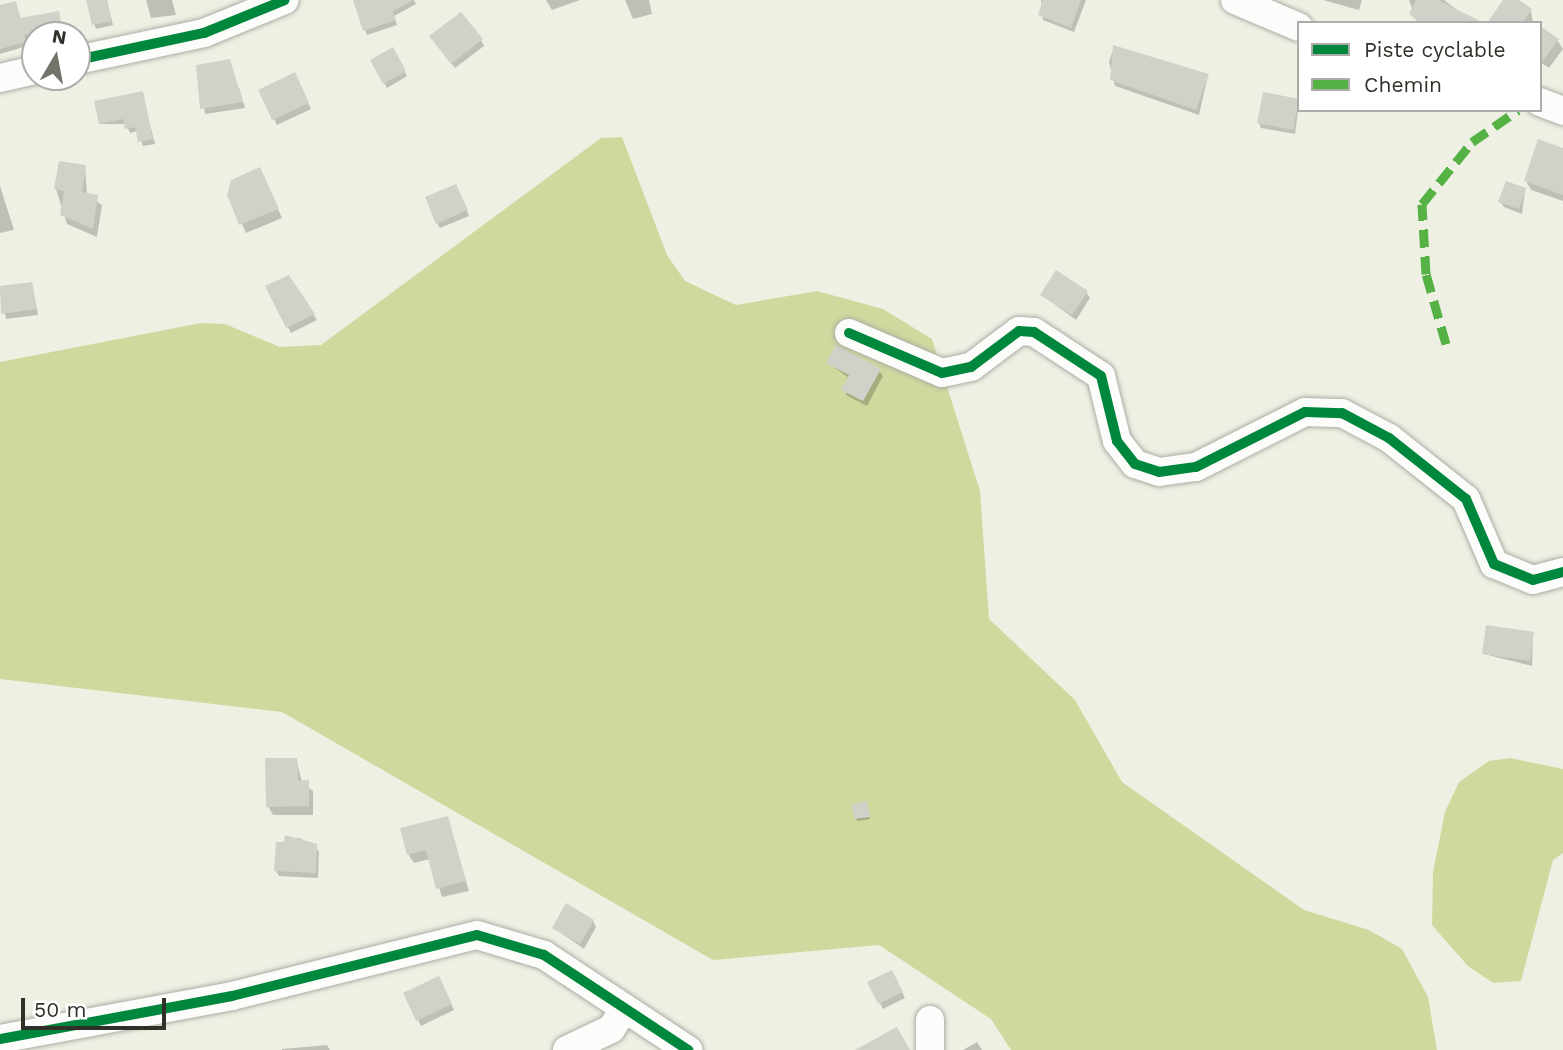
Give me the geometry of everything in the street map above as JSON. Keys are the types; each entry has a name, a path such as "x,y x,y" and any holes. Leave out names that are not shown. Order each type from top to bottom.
{"street":[{"path":"91,56 234,11 285,0"},
{"path":"1235,0 1297,26"},
{"path":"0,78 21,73"},
{"path":"1542,103 1563,111"},
{"path":"849,333 942,373 971,367 1018,331 1034,332 1101,376 1117,441 1135,464 1159,472 1196,467 1305,412 1342,413 1388,438 1465,499 1494,564 1533,580 1563,572"},
{"path":"0,1039 232,996 477,935 544,955 688,1050"},
{"path":"567,1050 611,1029 625,1008"},
{"path":"930,1020 930,1050"}],"green space":[{"path":"622,137 667,255 685,281 736,305 817,291 883,309 932,339 980,491 989,619 1075,700 1122,782 1304,910 1369,930 1402,949 1428,997 1437,1050 1011,1050 991,1019 879,945 713,960 282,712 0,679 0,362 201,323 225,324 280,347 321,345 601,138"},
{"path":"1510,758 1563,769 1563,853 1553,860 1521,981 1493,983 1468,966 1432,925 1433,872 1445,812 1459,782 1489,761"}],"building":[{"path":"86,0 107,0 112,21 92,25"},
{"path":"353,0 413,0 393,11 396,20 363,31"},
{"path":"1043,0 1081,0 1071,28 1038,15"},
{"path":"1416,0 1438,0 1480,21 1418,21 1409,14"},
{"path":"1503,0 1519,0 1532,9 1523,21 1488,21"},
{"path":"16,1 20,18 59,11 61,21 21,21 21,43 0,49 0,5"},
{"path":"461,12 483,39 451,64 429,36"},
{"path":"1542,27 1559,39 1542,62"},
{"path":"1113,45 1209,74 1196,110 1110,80"},
{"path":"393,47 406,71 383,84 370,60"},
{"path":"230,59 243,102 200,109 196,65"},
{"path":"295,72 309,103 272,120 258,90"},
{"path":"143,91 153,139 138,142 135,127 125,129 123,119 99,124 94,101"},
{"path":"1263,92 1297,99 1293,130 1257,123"},
{"path":"1538,139 1563,148 1563,195 1524,181"},
{"path":"59,161 86,165 82,192 98,195 93,229 60,215 64,191 54,189"},
{"path":"260,167 279,209 239,225 227,195 231,180"},
{"path":"1506,181 1526,188 1519,209 1498,202"},
{"path":"456,184 468,210 436,224 425,197"},
{"path":"1056,270 1088,291 1072,315 1040,295"},
{"path":"289,275 315,314 286,328 265,286"},
{"path":"32,282 36,309 1,314 0,286"},
{"path":"836,345 881,369 863,401 841,390 849,375 826,363"},
{"path":"1486,625 1534,632 1530,661 1482,654"},
{"path":"265,758 297,758 298,781 309,780 309,806 266,807"},
{"path":"867,801 870,817 854,819 851,804"},
{"path":"448,816 466,881 436,889 426,850 407,855 400,828"},
{"path":"285,835 317,844 316,873 274,871 276,842 284,842"},
{"path":"566,903 594,920 580,944 552,928"},
{"path":"892,970 903,992 878,1004 867,982"},
{"path":"439,976 452,1004 416,1021 403,993"},
{"path":"897,1027 910,1050 855,1050"}],"marked path":[{"path":"1446,344 1426,274 1422,204 1472,142 1515,112"}],"cycle path":[{"path":"91,57 204,33 285,0"},
{"path":"849,333 942,373 971,367 1019,331 1034,332 1101,376 1117,441 1135,464 1159,472 1196,467 1305,412 1342,413 1389,438 1466,499 1494,564 1533,580 1563,572"},
{"path":"0,1039 232,996 477,935 544,955 688,1050"}]}
